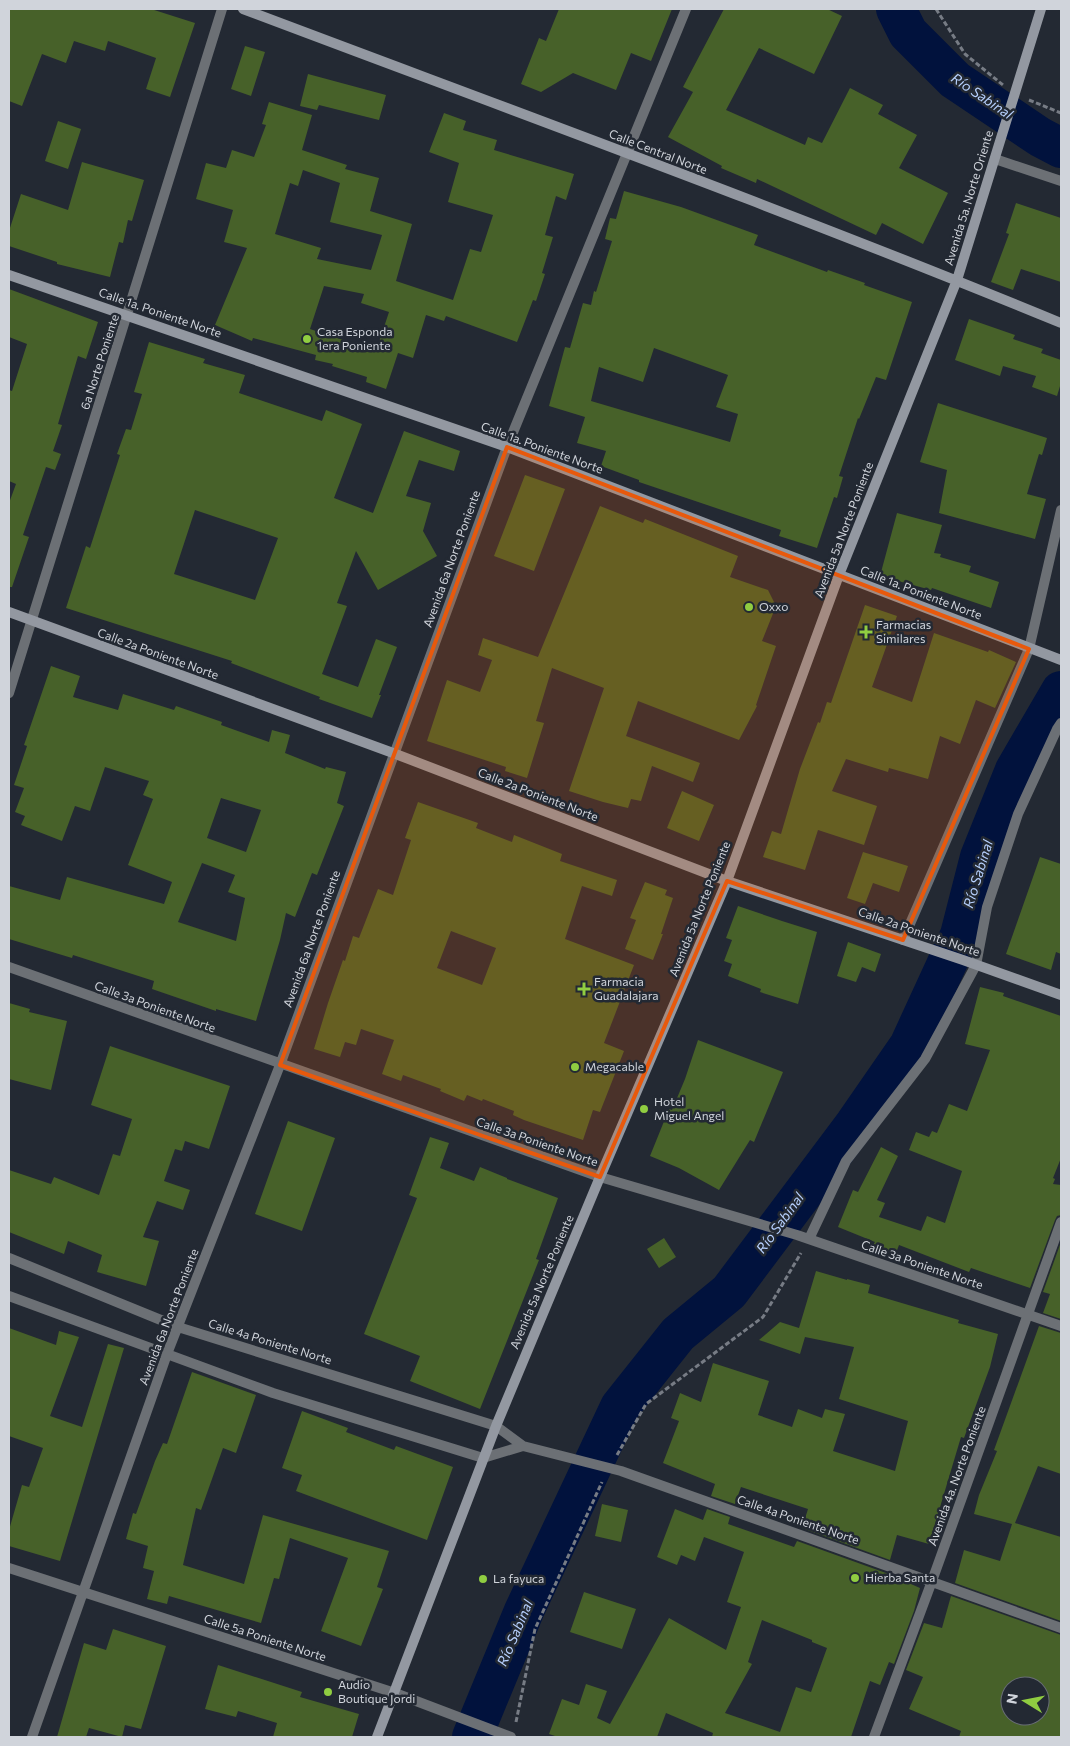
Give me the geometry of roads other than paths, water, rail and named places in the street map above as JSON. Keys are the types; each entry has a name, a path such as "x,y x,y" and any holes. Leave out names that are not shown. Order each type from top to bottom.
{"main road":[{"name":"Calle Central Norte","path":"243,9 627,153 957,280 1061,323"},
{"name":"Avenida 5a. Norte Oriente","path":"957,280 1041,9"},
{"name":"Calle 1a. Poniente Norte","path":"9,275 507,447 1061,660"},
{"name":"Avenida 5a Norte Poniente","path":"377,1737 496,1426 727,881 840,575 957,280"},
{"name":"Calle 2a Poniente Norte","path":"9,612 393,753 727,881 1061,995"}],"street":[{"name":"6a Norte Poniente","path":"9,693 222,9"},
{"name":"Avenida 6a Norte Poniente","path":"32,1737 167,1354 280,1065 393,753 507,447 686,9"},
{"path":"995,158 1061,181"},
{"path":"904,940 1032,650 1061,510"},
{"path":"809,1239 846,1161 925,1059 976,965 987,907 1018,814 1061,723"},
{"name":"Calle 3a Poniente Norte","path":"9,967 280,1065 600,1177 797,1235 1061,1326"},
{"name":"Avenida 4a. Norte Poniente","path":"874,1737 1061,1222"},
{"name":"Calle 4a Poniente Norte","path":"9,1258 178,1327 496,1426 523,1446 604,1466 1061,1628"},
{"path":"9,1296 273,1394 483,1458"},
{"name":"Calle 4a Poniente Norte","path":"483,1458 523,1446"},
{"name":"Calle 5a Poniente Norte","path":"9,1568 395,1693 508,1736"}],"waterway":[{"name":"Río Sabinal","path":"896,9 908,33 955,80 1040,137 1061,148"},
{"name":"Río Sabinal","path":"472,1737 524,1611 620,1407 678,1334 729,1292 855,1124 909,1046 960,935 980,857 1015,770 1061,691"}],"place":[{"name":"Casa Esponda 1era Poniente","path":"307,339"},
{"name":"Oxxo","path":"749,607"},
{"name":"Farmacias Similares","path":"866,632"},
{"name":"Farmacia Guadalajara","path":"584,989"},
{"name":"Megacable","path":"575,1067"},
{"name":"Hotel Miguel Angel","path":"644,1109"},
{"name":"Hierba Santa","path":"855,1578"},
{"name":"La fayuca","path":"483,1579"},
{"name":"Audio Boutique Jordi","path":"328,1692"}]}
